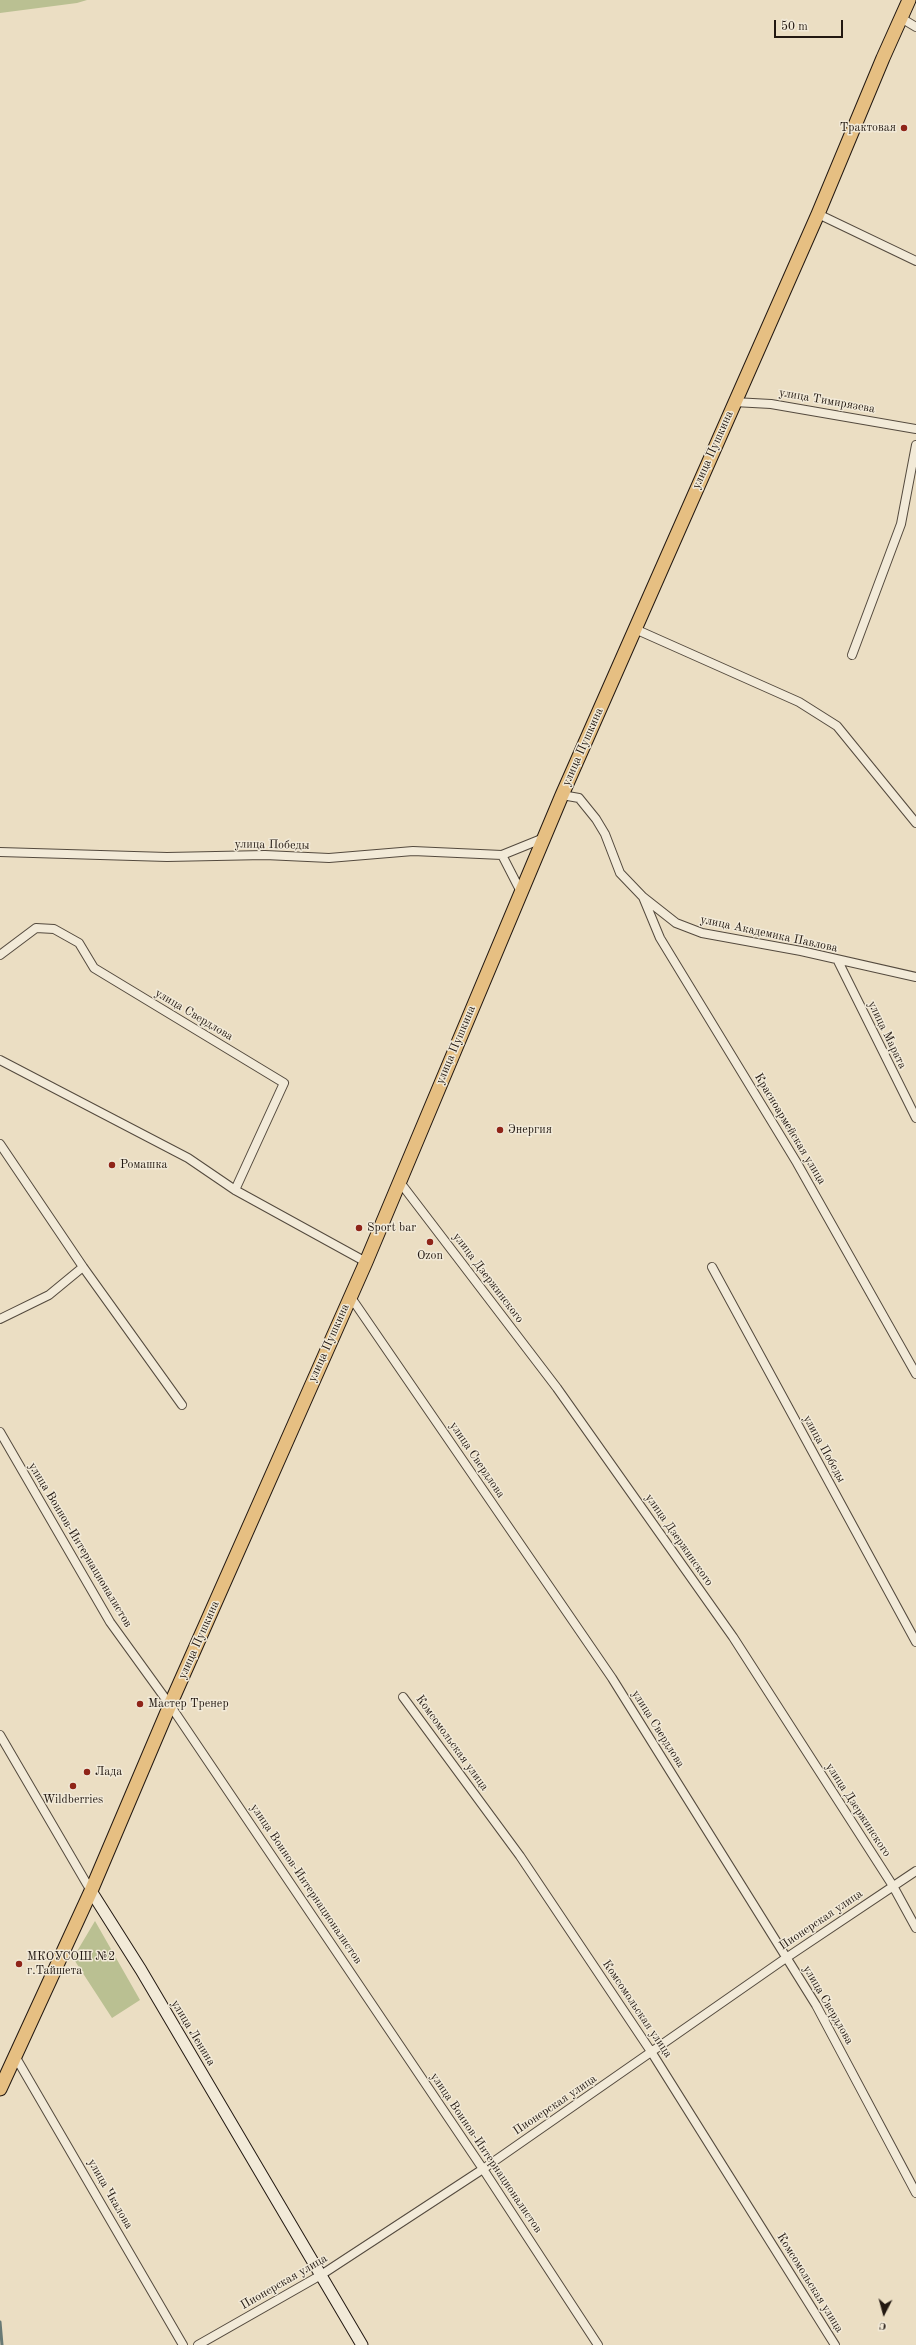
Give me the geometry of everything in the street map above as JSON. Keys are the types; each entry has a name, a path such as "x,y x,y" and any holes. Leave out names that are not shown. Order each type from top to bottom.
{"main road":[{"name":"улица Пушкина","path":"0,2089 91,1891 170,1705 366,1262 562,795 818,214 909,0"},
{"name":"улица Ленина","path":"91,1891 141,1970 362,2345"}],"street":[{"path":"901,18 916,27"},
{"path":"818,214 916,261"},
{"name":"улица Тимирязева","path":"734,402 771,404 916,429"},
{"path":"852,655 900,524 916,445"},
{"path":"635,629 799,702 838,726 916,823"},
{"name":"улица Академика Павлова","path":"562,795 579,798 596,819 605,834 620,873 643,898 676,922 702,933 800,951 916,978"},
{"path":"521,892 502,855 544,838"},
{"name":"улица Победы","path":"0,852 167,858 265,855 329,858 413,851 502,855"},
{"name":"Красноармейская улица","path":"643,898 660,938 797,1163 916,1374"},
{"name":"улица Свердлова","path":"0,955 36,928 54,929 79,944 94,968 284,1083 235,1190"},
{"name":"улица Марата","path":"838,961 916,1118"},
{"path":"0,1060 188,1158 235,1190 366,1262"},
{"path":"0,1144 83,1267 182,1405"},
{"name":"улица Дзержинского","path":"399,1181 557,1388 733,1637 893,1886 916,1928"},
{"path":"0,1319 49,1295 83,1267"},
{"name":"улица Победы","path":"712,1267 916,1642"},
{"name":"улица Свердлова","path":"350,1296 612,1678 816,2005 916,2193"},
{"name":"улица Воинов-Интернационалистов","path":"0,1432 110,1622 170,1705 483,2169 598,2345"},
{"name":"Комсомольская улица","path":"403,1697 520,1856 652,2053 835,2345"},
{"name":"улица Ленина","path":"0,1735 91,1891"},
{"name":"Пионерская улица","path":"198,2345 321,2275 483,2169 652,2053 786,1958 916,1871"},
{"name":"улица Чкалова","path":"15,2056 183,2345"}],"green space":[{"path":"0,0 87,0 77,3 0,13"},
{"path":"95,1921 140,2000 112,2018 73,1958"}],"waterway":[{"path":"0,2322 2,2345"}],"place":[{"name":"Трактовая","path":"904,128"},
{"name":"Энергия","path":"500,1130"},
{"name":"Ромашка","path":"112,1165"},
{"name":"Sport bar","path":"359,1228"},
{"name":"Ozon","path":"430,1242"},
{"name":"Мастер Тренер","path":"140,1704"},
{"name":"Лада","path":"87,1772"},
{"name":"Wildberries","path":"73,1786"},
{"name":"МКОУСОШ №2 г.Тайшета","path":"19,1964"}]}
